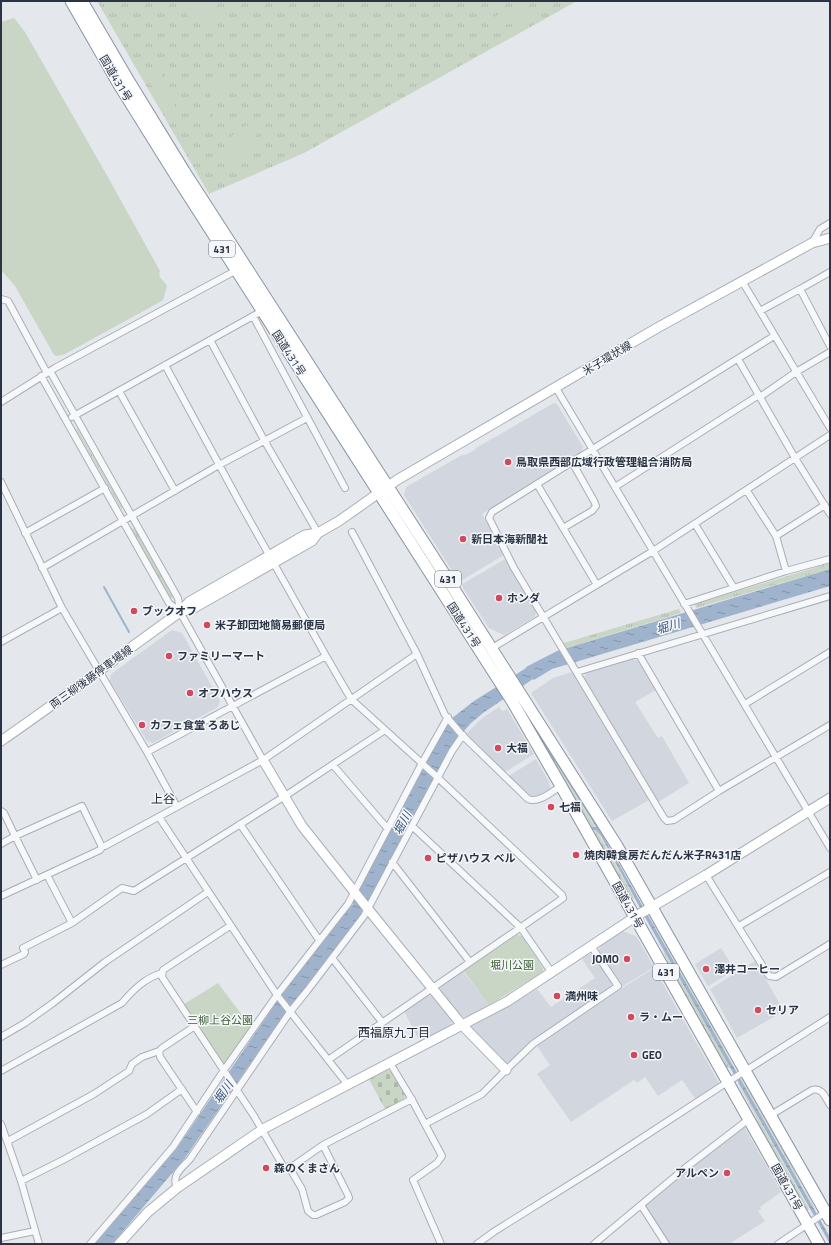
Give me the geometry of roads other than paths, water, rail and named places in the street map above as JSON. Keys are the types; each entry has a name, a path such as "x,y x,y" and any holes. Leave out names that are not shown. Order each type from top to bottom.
{"highway":[{"name":"国道431号","path":"71,1 118,83 235,271 257,314 617,846 744,1072 771,1115 827,1214"},
{"name":"国道431号","path":"82,1 184,171 492,648 502,675"},
{"name":"国道431号","path":"517,698 561,786 730,1081 749,1118 809,1223 819,1244"}],"street":[{"path":"812,243 820,229 830,224"},
{"name":"米子環状線","path":"388,487 657,328 812,243 830,238"},
{"path":"1,402 46,374 235,271"},
{"path":"760,311 830,272"},
{"path":"742,281 830,428"},
{"path":"800,289 830,346"},
{"path":"1,299 8,301 46,374 67,420 168,603 180,612"},
{"path":"67,420 257,314 307,418 345,488"},
{"path":"774,336 492,512 489,518 514,568 667,821 674,820 719,791 777,758 830,725"},
{"path":"210,340 264,440 318,533"},
{"path":"615,487 830,352"},
{"path":"738,359 795,458 830,514"},
{"path":"165,365 219,466 326,656 352,699 438,777 562,895 562,899 521,928 328,1060"},
{"path":"46,374 75,416 132,516 178,598 180,612 302,826 462,1025 506,1070"},
{"path":"556,388 830,848"},
{"path":"119,391 175,491"},
{"path":"42,568 264,440 307,418"},
{"path":"492,648 653,551 830,436"},
{"path":"563,528 592,511 596,506 572,462"},
{"path":"1,482 3,493 25,533 62,608 147,752 177,807"},
{"path":"537,484 597,585"},
{"name":"両三柳後藤停車場線","path":"1,741 180,612 188,602 305,535 318,533 339,521 388,487"},
{"path":"25,533 105,488"},
{"path":"747,491 776,536 786,571"},
{"path":"776,536 825,506"},
{"path":"695,524 734,588"},
{"path":"352,532 448,718 463,735 530,800 537,800 561,786"},
{"name":"両三柳後藤停車場線","path":"180,612 192,609 274,564 312,541 318,533"},
{"path":"685,605 786,571 830,559"},
{"path":"577,672 830,596"},
{"path":"1,642 62,608"},
{"path":"745,704 830,652"},
{"path":"638,653 719,791"},
{"path":"1,896 47,876 100,850 102,847 263,760 416,654"},
{"path":"147,752 326,656"},
{"path":"90,1244 173,1147 277,995 348,904 387,828 448,718"},
{"path":"1,965 24,954 25,952 23,948 72,923 122,888 134,891 285,796 385,730"},
{"path":"177,1188 174,1183 176,1175 190,1159 235,1087 290,1012 307,992 364,916 452,751 463,735"},
{"path":"333,764 387,828"},
{"path":"119,1244 148,1212 177,1188 263,1129 508,1001 651,906 706,875 830,798"},
{"path":"1,844 15,836 82,806 102,847"},
{"path":"1,812 4,813 37,880"},
{"path":"159,817 277,995 348,1085"},
{"path":"240,824 319,940"},
{"path":"412,826 521,928 552,973"},
{"path":"392,862 470,962"},
{"path":"739,926 830,872"},
{"path":"706,875 768,974 772,977 776,977 830,944"},
{"path":"47,876 72,923"},
{"path":"1,1037 48,1007 105,962 208,892"},
{"path":"1,1071 122,1003 137,986 155,975 162,973 163,970 230,926"},
{"path":"425,1124 482,1094 533,1044 618,986 591,946"},
{"path":"332,958 382,1022"},
{"path":"162,973 162,976 263,1129 283,1166 286,1168 323,1145 412,1099"},
{"path":"477,1244 830,1017"},
{"path":"8,1140 94,1094 129,1071 132,1064 142,1057 159,1051 194,1026"},
{"path":"159,1051 160,1056 197,1112"},
{"path":"390,1063 412,1099 442,1156 437,1163 413,1180 441,1244"},
{"path":"21,1181 147,1114 182,1089"},
{"path":"771,1115 816,1089 819,1089 822,1092 830,1105"},
{"path":"594,1244 684,1169 749,1118"},
{"path":"1,1124 8,1140 21,1181 39,1244"},
{"path":"289,1167 302,1189 308,1211 313,1215 345,1202 349,1198 348,1194 323,1145"},
{"path":"641,1205 666,1244"},
{"path":"778,1244 809,1223 827,1214"},
{"path":"1,1238 35,1231"}],"water":[{"name":"堀川","path":"830,569 830,586 552,669 534,680 533,679 483,713 471,723 459,737 419,805 362,914 283,1016 185,1158 112,1244 95,1244 177,1148 284,991 353,904 352,900 447,722 474,701 526,667 557,651"},
{"path":"544,741 603,836 830,1237 830,1244 646,919 601,836 597,831 591,829 591,827 596,827 543,742"}],"waterway":[{"path":"437,574 441,579"},
{"path":"104,587 129,632"},
{"path":"531,720 553,756"}],"place":[{"name":"鳥取県西部広域行政管理組合消防局","path":"508,462"},
{"name":"新日本海新聞社","path":"463,539"},
{"name":"ホンダ","path":"499,598"},
{"name":"ブックオフ","path":"134,611"},
{"name":"米子卸団地簡易郵便局","path":"207,625"},
{"name":"ファミリーマート","path":"169,656"},
{"name":"オフハウス","path":"190,693"},
{"name":"カフェ食堂 ろあじ","path":"142,725"},
{"name":"大福","path":"498,748"},
{"name":"七福","path":"551,807"},
{"name":"焼肉韓食房だんだん米子R431店","path":"576,855"},
{"name":"ピザハウス ベル","path":"428,858"},
{"name":"JOMO","path":"627,959"},
{"name":"澤井コーヒー","path":"706,969"},
{"name":"満州味","path":"557,996"},
{"name":"セリア","path":"758,1010"},
{"name":"ラ・ムー","path":"631,1017"},
{"name":"GEO","path":"634,1055"},
{"name":"森のくまさん","path":"266,1168"},
{"name":"アルペン","path":"727,1173"}],"district":[{"name":"上谷","path":"163,798"},
{"name":"西福原九丁目","path":"394,1032"}],"park label":[{"name":"堀川公園","path":"512,965"},
{"name":"三柳上谷公園","path":"220,1020"}]}
